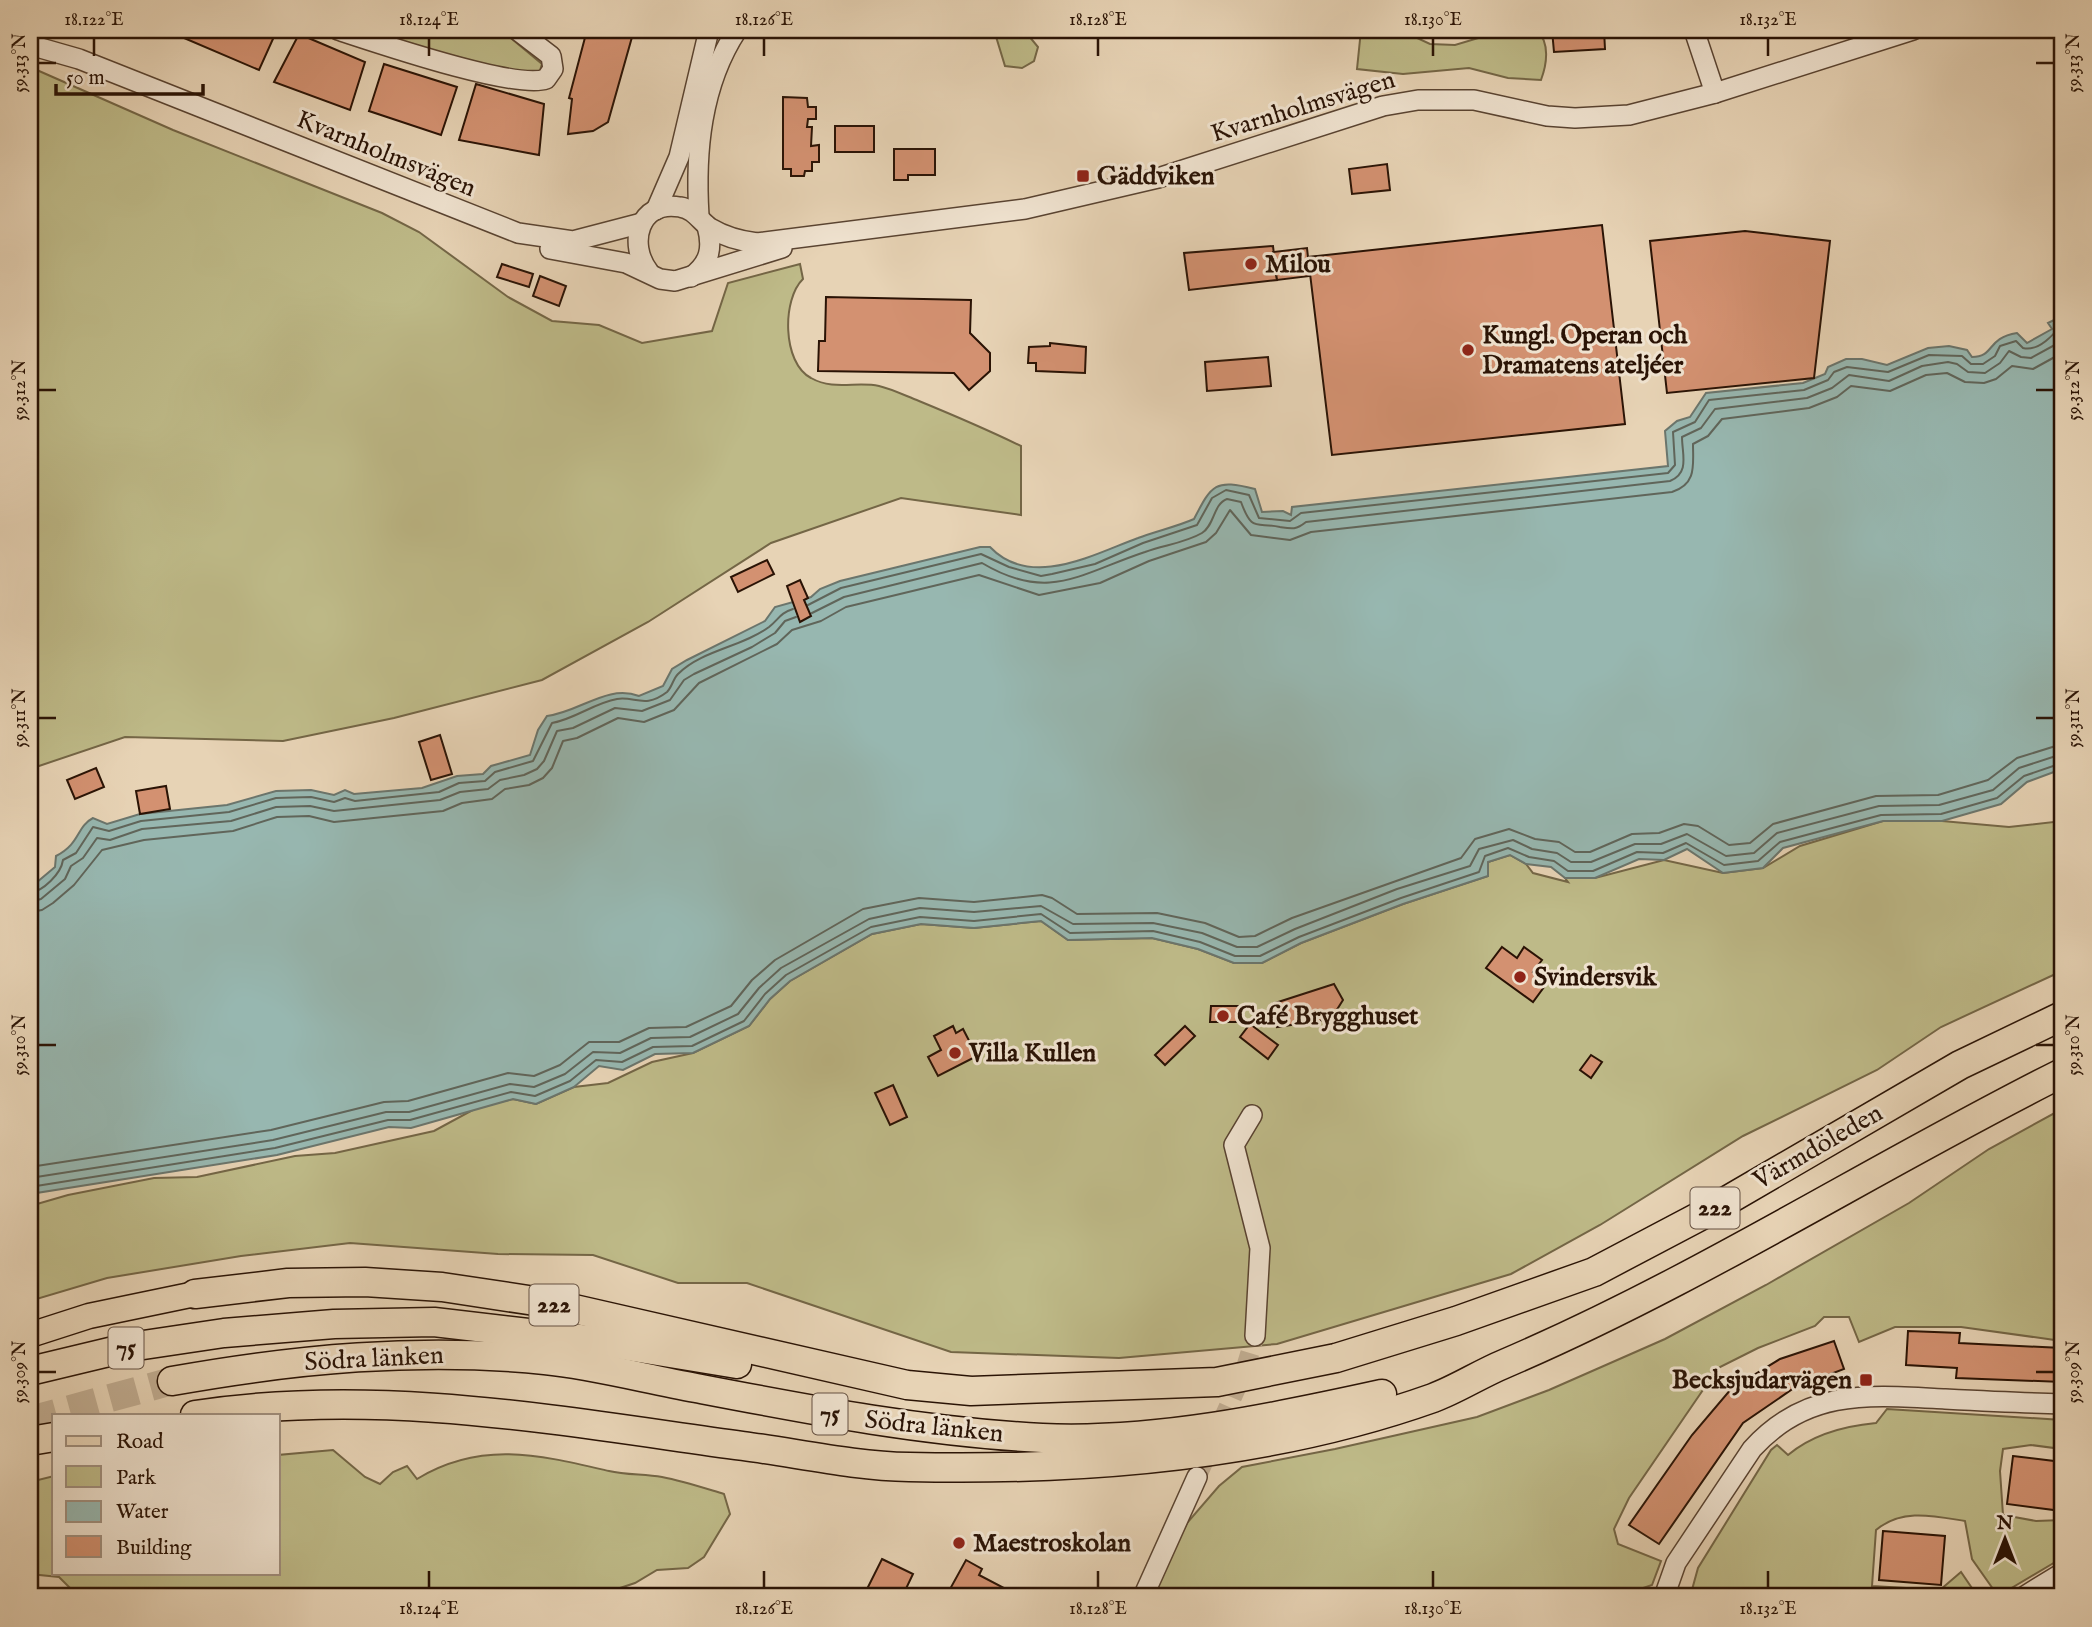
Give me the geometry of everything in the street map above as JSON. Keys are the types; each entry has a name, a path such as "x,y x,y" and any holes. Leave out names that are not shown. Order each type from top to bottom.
{"highway":[{"name":"Värmdöleden","path":"907,1385 971,1391 1217,1382 1336,1358 1456,1321 1594,1272 1704,1214 1960,1065 2062,1016"},
{"name":"Värmdöleden","path":"1488,1371 1572,1335 1726,1258 1986,1111 2062,1073"},
{"name":"222","path":"195,1294 288,1283 365,1282 442,1287 548,1303 907,1385"},
{"name":"Södra länken","path":"30,1371 130,1347 224,1334 334,1324 433,1322 597,1341 796,1373 907,1385"},
{"name":"Södra länken","path":"172,1381 323,1359 423,1354 479,1355 548,1360 874,1423 1045,1438 1191,1429 1344,1403 1488,1371"},
{"name":"222","path":"206,1414 314,1404 445,1406 903,1467 1019,1467 1114,1462 1257,1443 1436,1397 1488,1371"},
{"path":"30,1440 52,1437"}],"main road":[{"name":"222","path":"30,1335 89,1316 195,1294"}],"street":[{"path":"338,30 474,70 534,82 546,79 553,69 551,56 517,30"},
{"path":"649,272 640,260 636,248 679,157 709,30"},
{"path":"690,278 708,259 712,243 703,221 699,133 712,82 737,30"},
{"path":"1694,30 1715,93"},
{"name":"Kvarnholmsvägen","path":"518,233 573,241 683,207 726,236 757,243 987,215 1124,187 1227,158 1382,106 1418,100 1474,100 1547,116 1575,118 1629,115 1715,93 1913,30"},
{"name":"Kvarnholmsvägen","path":"30,31 79,59"},
{"name":"Kvarnholmsvägen","path":"30,45 79,59 518,233 534,244 626,263 660,279 675,281 690,278 827,234"},
{"path":"1252,1115 1234,1145 1259,1248 1255,1336"},
{"path":"1664,1597 1676,1563 1752,1449 1765,1434 1800,1412 1859,1395 2062,1404"},
{"path":"1143,1597 1197,1478"},
{"path":"2023,1597 2062,1573"}],"green space":[{"path":"358,30 501,30 542,64 538,77 482,68"},
{"path":"994,30 1024,30 1038,47 1034,61 1022,68 1005,66"},
{"path":"1361,30 1400,30 1430,44 1455,45 1505,30 1537,30 1546,47 1545,67 1541,80 1508,78 1469,68 1403,74 1357,69"},
{"path":"30,67 173,130 382,213 419,232 508,297 552,321 599,325 642,343 712,331 728,283 800,264 803,279 791,301 788,330 790,345 801,370 811,378 828,384 870,385 889,389 1021,446 1021,515 901,498 771,543 648,622 542,680 394,718 283,741 125,737 30,769"},
{"path":"1883,821 1942,821 2009,827 2062,821 2062,971 1941,1027 1877,1070 1743,1136 1600,1225 1511,1274 1277,1344 1119,1358 951,1352 747,1283 678,1283 593,1255 498,1254 350,1243 241,1256 107,1278 30,1301 30,1206 68,1195 154,1178 197,1177 295,1156 335,1153 434,1131 480,1106 513,1099 536,1104 574,1087 608,1083 652,1062 693,1053 749,1026 770,999 790,981 872,934 921,924 974,928 1041,921 1068,940 1152,938 1198,949 1234,963 1262,963 1301,943 1403,904 1488,876 1488,862 1510,855 1526,864 1533,873 1568,882 1565,878 1595,878 1664,860 1723,873 1763,868 1800,846"},
{"path":"2062,1109 2062,1341 1961,1327 1895,1327 1859,1342 1849,1317 1824,1317 1815,1326 1758,1348 1718,1368 1629,1498 1614,1529 1618,1544 1661,1561 1652,1585 1617,1597 1150,1597 1187,1523 1219,1486 1242,1467 1477,1417 1549,1390 1665,1339 1766,1285 1909,1203 1989,1149"},
{"path":"1887,1409 2062,1420 2062,1449 2031,1445 2003,1449 2000,1471 2003,1515 2036,1521 2062,1520 2062,1558 1998,1596 1972,1559 1965,1521 1907,1516 1886,1523 1876,1530 1872,1586 1940,1590 1961,1572 1978,1597 1690,1597 1698,1568 1771,1450 1777,1445 1788,1455 1829,1432 1876,1423"},
{"path":"333,1450 365,1477 380,1484 393,1472 407,1466 417,1479 464,1459 511,1454 535,1456 615,1472 662,1477 701,1487 724,1494 730,1514 704,1557 688,1568 657,1570 635,1583 593,1597 79,1597 59,1577 30,1574 30,1482 52,1476 52,1574 280,1574 280,1455"}],"water":[{"path":"2062,316 2062,769 2027,782 2001,804 1942,821 1883,821 1783,848 1763,868 1723,873 1687,849 1664,860 1639,859 1595,878 1565,878 1551,867 1526,864 1510,855 1488,862 1488,876 1403,904 1301,943 1262,963 1234,963 1198,949 1152,938 1068,940 1041,921 974,928 921,924 872,934 790,981 770,999 749,1026 693,1053 655,1054 623,1070 599,1066 574,1087 536,1104 513,1099 411,1128 389,1127 277,1155 30,1194 30,888 55,867 56,856 70,846 93,818 107,824 140,814 227,805 276,791 311,790 334,795 345,790 354,794 422,788 457,776 483,774 491,766 530,755 538,730 547,716 571,710 605,696 627,693 639,696 663,686 672,669 765,621 775,607 811,597 820,589 840,581 980,547 990,547 1006,560 1024,566 1063,565 1194,519 1205,498 1216,487 1223,485 1255,489 1262,512 1283,511 1291,515 1292,507 1668,466 1665,431 1677,421 1690,417 1706,393 1803,383 1825,374 1828,367 1846,359 1862,359 1887,365 1928,348 1949,346 1967,350 1972,357 1979,356 2007,335 2017,333 2027,343 2052,329 2048,323"}],"building":[{"path":"189,30 277,30 259,70 184,38"},
{"path":"587,30 634,30 608,122 593,131 568,134 572,99 569,98"},
{"path":"1552,30 1604,30 1605,49 1554,52"},
{"path":"299,34 365,62 350,110 274,82"},
{"path":"384,64 457,87 441,135 369,111"},
{"path":"476,84 544,104 539,155 459,140"},
{"path":"783,97 807,98 808,107 816,107 816,119 808,119 807,127 812,127 811,146 819,145 819,162 812,162 812,171 805,171 804,176 791,176 791,169 783,169"},
{"path":"835,126 874,126 874,152 835,152"},
{"path":"894,149 935,149 935,175 908,175 908,180 894,180"},
{"path":"1387,164 1390,190 1352,194 1349,169"},
{"name":"Kungl. Operan och Dramatens ateljéer","path":"1602,225 1625,424 1332,455 1308,257"},
{"path":"1745,231 1830,241 1814,378 1667,393 1650,241"},
{"path":"1273,246 1277,280 1189,290 1184,253"},
{"path":"1307,248 1310,276 1277,280 1273,252"},
{"path":"502,264 533,274 529,287 497,277"},
{"path":"540,276 566,286 559,306 533,296"},
{"path":"826,297 971,300 970,333 990,353 990,371 969,390 954,373 818,371 819,341 825,341"},
{"path":"1050,343 1086,347 1085,373 1036,371 1036,363 1028,363 1029,347 1050,346"},
{"path":"1268,357 1271,386 1207,391 1205,362"},
{"path":"767,560 774,574 738,592 731,577"},
{"path":"800,580 808,598 804,600 811,616 800,622 787,586"},
{"path":"440,735 452,774 431,780 419,742"},
{"path":"96,768 104,787 75,799 67,780"},
{"path":"166,786 170,809 140,814 136,791"},
{"name":"Svindersvik","path":"1502,947 1517,958 1524,947 1542,960 1533,972 1547,983 1533,1002 1486,968"},
{"path":"1334,984 1343,1000 1331,1019 1277,1027 1272,1004"},
{"path":"1211,1006 1240,1006 1239,1022 1210,1022"},
{"path":"1250,1024 1278,1045 1268,1059 1240,1037"},
{"name":"Villa Kullen","path":"953,1026 956,1033 963,1029 977,1056 938,1076 928,1057 941,1050 934,1036"},
{"path":"1185,1026 1195,1036 1165,1065 1155,1055"},
{"path":"1591,1055 1602,1062 1591,1078 1580,1070"},
{"path":"893,1085 907,1117 890,1125 875,1093"},
{"path":"1908,1331 1960,1333 1959,1343 2062,1348 2062,1382 1956,1378 1957,1368 1906,1365"},
{"path":"1834,1341 1844,1369 1794,1388 1743,1423 1659,1544 1629,1525 1692,1435 1731,1389 1780,1359"},
{"path":"2013,1456 2062,1462 2062,1511 2007,1504"},
{"path":"1883,1531 1945,1536 1941,1585 1879,1580"},
{"path":"882,1559 913,1574 902,1597 863,1597"},
{"path":"966,1560 982,1569 979,1575 1021,1597 957,1597 959,1594 950,1589"}],"tunnel":[{"path":"1197,1477 1245,1369 1255,1336"},
{"path":"52,1414 172,1381"},
{"path":"30,1423 52,1414"}],"place":[{"name":"Gäddviken","path":"1083,176"},
{"name":"Milou","path":"1251,264"},
{"name":"Kungl. Operan och Dramatens ateljéer","path":"1468,350"},
{"name":"Svindersvik","path":"1520,977"},
{"name":"Café Brygghuset","path":"1223,1016"},
{"name":"Villa Kullen","path":"955,1053"},
{"name":"Becksjudarvägen","path":"1866,1380"},
{"name":"Maestroskolan","path":"959,1543"}]}
